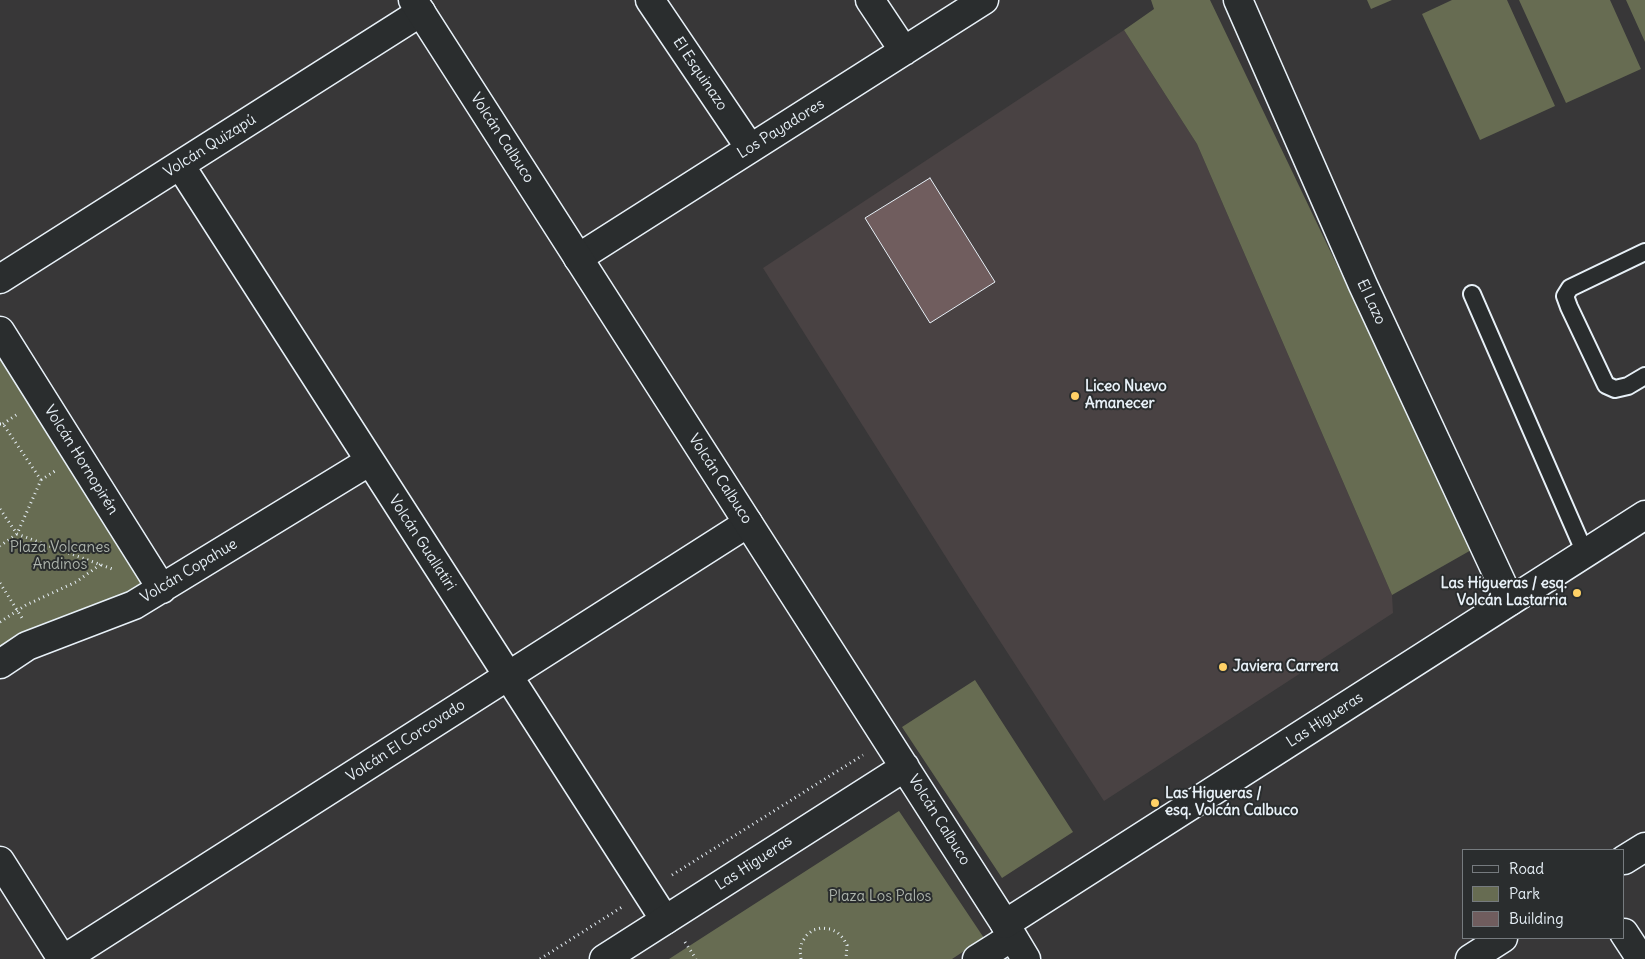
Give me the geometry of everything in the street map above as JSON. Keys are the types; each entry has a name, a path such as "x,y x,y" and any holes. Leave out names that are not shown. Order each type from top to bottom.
{"street":[{"name":"El Esquinazo","path":"650,0 750,148"},
{"path":"870,0 904,51"},
{"name":"Los Payadores","path":"578,258 984,0"},
{"name":"El Lazo","path":"1238,0 1363,285 1510,601"},
{"name":"Volcán Quizapú","path":"0,279 180,165 417,6"},
{"name":"Volcán Calbuco","path":"417,6 1014,940"},
{"name":"Volcán Guallatiri","path":"180,165 665,920"},
{"name":"Volcán Hornopirén","path":"0,331 162,589"},
{"name":"Volcán Copahue","path":"0,664 36,642 134,605 370,461"},
{"name":"Las Higueras","path":"977,959 1014,940 1510,601 1645,515"},
{"name":"Volcán El Corcovado","path":"63,959 748,523"},
{"name":"Las Higueras","path":"604,959 905,767"},
{"path":"1625,859 1645,847"},
{"path":"0,861 63,959"},
{"path":"1625,935 1641,959"},
{"path":"1470,959 1501,939"}],"lane":[{"path":"1645,252 1570,288 1565,296 1606,385 1615,389 1628,386 1645,376"},
{"path":"1472,294 1585,553"}],"path":[{"path":"0,424 3,424 41,480 16,534 0,546"},
{"path":"0,509 16,534 118,571"},
{"path":"0,622 18,610 76,582 101,564"},
{"path":"0,583 36,642"},
{"path":"540,959 887,740"},
{"path":"801,959 800,950 806,935 813,930 830,928 843,938 847,945 846,959"},
{"path":"685,942 696,959"}],"shaded area":[{"name":"Liceo Nuevo Amanecer","path":"1124,30 1197,144 1392,595 1393,613 1104,801 968,592 763,268"}],"green space":[{"path":"1151,0 1210,0 1473,549 1392,595 1197,144 1124,30 1154,9"},
{"path":"1367,0 1392,0 1371,9"},
{"path":"1452,0 1507,0 1555,106 1480,140 1422,14"},
{"path":"1519,0 1610,0 1641,69 1566,103"},
{"path":"1626,0 1645,0 1645,42"},
{"name":"Plaza Volcanes Andinos","path":"0,354 149,584 0,653"},
{"path":"975,680 1073,832 1002,878 902,727"},
{"name":"Plaza Los Palos","path":"899,811 984,938 952,959 669,959"}],"building":[{"path":"930,178 995,282 930,323 865,218"}],"place":[{"name":"Liceo Nuevo Amanecer","path":"1075,396"},
{"name":"Las Higueras / esq. Volcán Lastarria","path":"1577,593"},
{"name":"Javiera Carrera","path":"1223,667"},
{"name":"Las Higueras / esq. Volcán Calbuco","path":"1155,803"}]}
